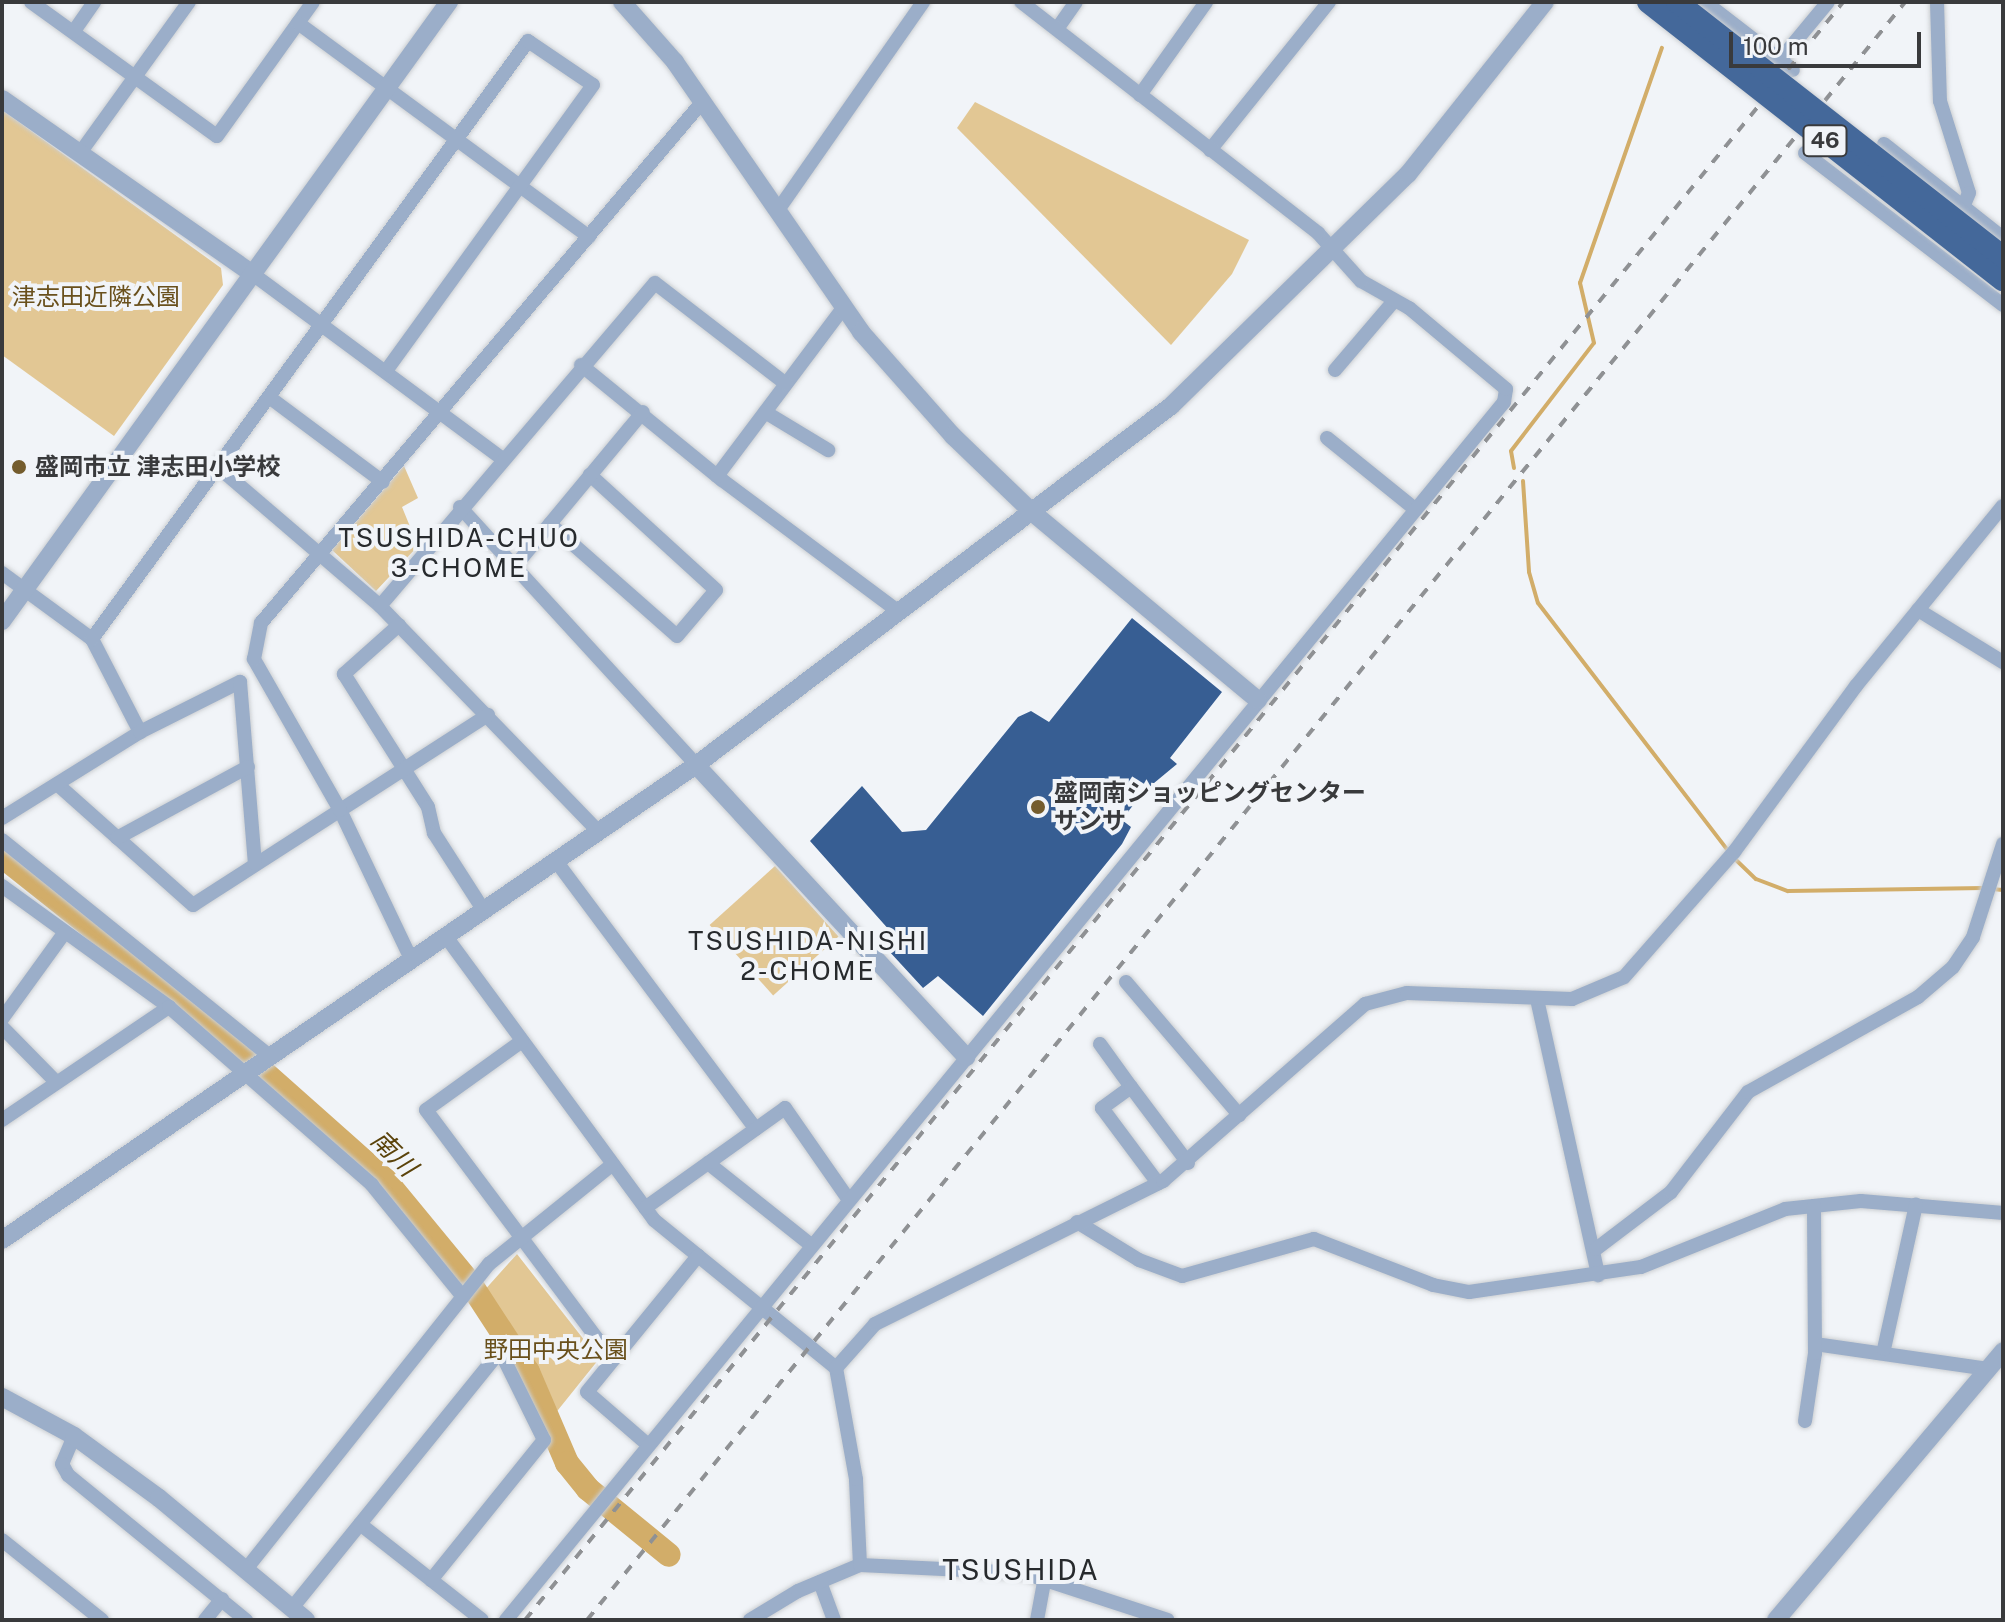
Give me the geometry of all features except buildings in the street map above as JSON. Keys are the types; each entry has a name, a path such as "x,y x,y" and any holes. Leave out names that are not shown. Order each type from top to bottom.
{"highway":[{"name":"46","path":"1648,2 2003,280"},
{"name":"46","path":"1677,2 2003,257"}],"street":[{"path":"31,2 217,136 313,2"},
{"path":"74,31 94,2"},
{"path":"80,153 189,2"},
{"path":"2,621 250,272 449,2"},
{"path":"778,210 923,2"},
{"path":"506,1620 759,1307 1504,402 1506,389 1330,253 1318,233 1021,2"},
{"path":"1057,29 1076,2"},
{"path":"1140,95 1206,2"},
{"path":"1210,150 1329,2"},
{"path":"2,1240 696,765 1171,406 1408,174 1545,2"},
{"path":"1705,2 1793,70"},
{"path":"1780,60 1828,2"},
{"path":"1937,2 1940,101 1969,193 1963,207"},
{"path":"634,6 844,307 953,436 1032,512 1258,700"},
{"path":"298,23 589,237"},
{"path":"92,639 528,41 593,85 385,372"},
{"path":"2,99 250,272 501,458"},
{"path":"412,961 340,810 254,659 261,623 703,101"},
{"path":"1884,144 2003,238"},
{"path":"1805,153 2003,305"},
{"path":"380,606 501,458 655,283 786,384"},
{"path":"1335,370 1394,301"},
{"path":"717,476 844,307"},
{"path":"581,365 643,412 717,476 898,611"},
{"path":"269,397 383,482"},
{"path":"515,566 643,412"},
{"path":"765,412 828,450"},
{"path":"1327,438 1415,509"},
{"path":"218,467 380,606 598,831"},
{"path":"550,524 677,636 716,590 590,475"},
{"path":"836,1368 890,1311 1158,1183 1188,1163 1342,1020 1387,994 1572,999 1624,977 1731,856 1918,610 2003,506"},
{"path":"460,507 966,1057"},
{"path":"2,573 92,639 140,732"},
{"path":"1918,610 2003,662"},
{"path":"399,625 344,674 484,911"},
{"path":"2,818 140,732 240,682 255,863"},
{"path":"57,784 193,905 488,715"},
{"path":"117,838 248,767"},
{"path":"2,840 270,1056"},
{"path":"1596,1249 1671,1192 1748,1092 1918,997 1953,967 1973,937 2003,844"},
{"path":"556,861 756,1129"},
{"path":"4,892 169,1007 372,1185 463,1297"},
{"path":"2,1019 65,932"},
{"path":"447,938 645,1208 698,1256 836,1368 856,1479 860,1565"},
{"path":"1126,982 1239,1115"},
{"path":"1537,999 1596,1249 1598,1275"},
{"path":"2,1120 55,1081 169,1007"},
{"path":"2,1027 55,1081"},
{"path":"522,1041 426,1110 613,1360"},
{"path":"1100,1044 1188,1163"},
{"path":"1131,1087 1102,1108 1158,1183"},
{"path":"645,1208 785,1108 849,1200"},
{"path":"708,1163 811,1245"},
{"path":"247,1568 463,1297 520,1236 613,1164"},
{"path":"1077,1222 1139,1260 1182,1276 1314,1239 1433,1285 1469,1292 1641,1267 1785,1209 1861,1201 2003,1213"},
{"path":"1884,1349 1916,1205"},
{"path":"1805,1421 1815,1344 1814,1206"},
{"path":"647,1444 587,1392 698,1256"},
{"path":"1815,1344 1884,1349 1988,1369"},
{"path":"2,1397 74,1436 247,1568 299,1614 360,1524 500,1351 544,1440 431,1580"},
{"path":"1776,1620 2003,1351"},
{"path":"74,1436 62,1464 68,1475 246,1620"},
{"path":"360,1524 482,1620"},
{"path":"2,1540 102,1620"},
{"path":"750,1620 820,1582 860,1565 1045,1577 1168,1620"},
{"path":"1037,1620 1045,1577"},
{"path":"820,1582 834,1620"},
{"path":"205,1620 222,1599"}],"green space":[{"path":"975,102 1249,240 1232,274 1171,345 957,128"},
{"name":"津志田近隣公園","path":"2,110 221,268 223,285 114,436 2,355"},
{"path":"404,466 418,498 402,507 418,546 376,591 332,550"},
{"path":"775,866 839,937 773,995 710,925"},
{"name":"野田中央公園","path":"517,1254 599,1359 554,1415 540,1381 482,1293"}],"waterway":[{"path":"1514,468 1511,451 1594,343 1580,283 1662,48"},
{"path":"1523,481 1529,572 1538,603 1729,852"},
{"name":"南川","path":"2,856 179,997 385,1180 470,1283 528,1372 567,1463 588,1489 669,1555"},
{"path":"1735,859 1756,879 1788,891 1984,888"},
{"path":"1992,889 2003,890"}],"railway":[{"path":"525,1620 1843,2"},
{"path":"587,1620 1905,2"}],"place":[{"name":"盛岡市立 津志田小学校","path":"19,467"},
{"name":"盛岡南ショッピングセンター サンサ","path":"1038,807"}],"district":[{"name":"TSUSHIDA-CHUO 3-CHOME","path":"459,553"},
{"name":"TSUSHIDA-NISHI 2-CHOME","path":"808,956"},
{"name":"TSUSHIDA","path":"1021,1570"}]}
